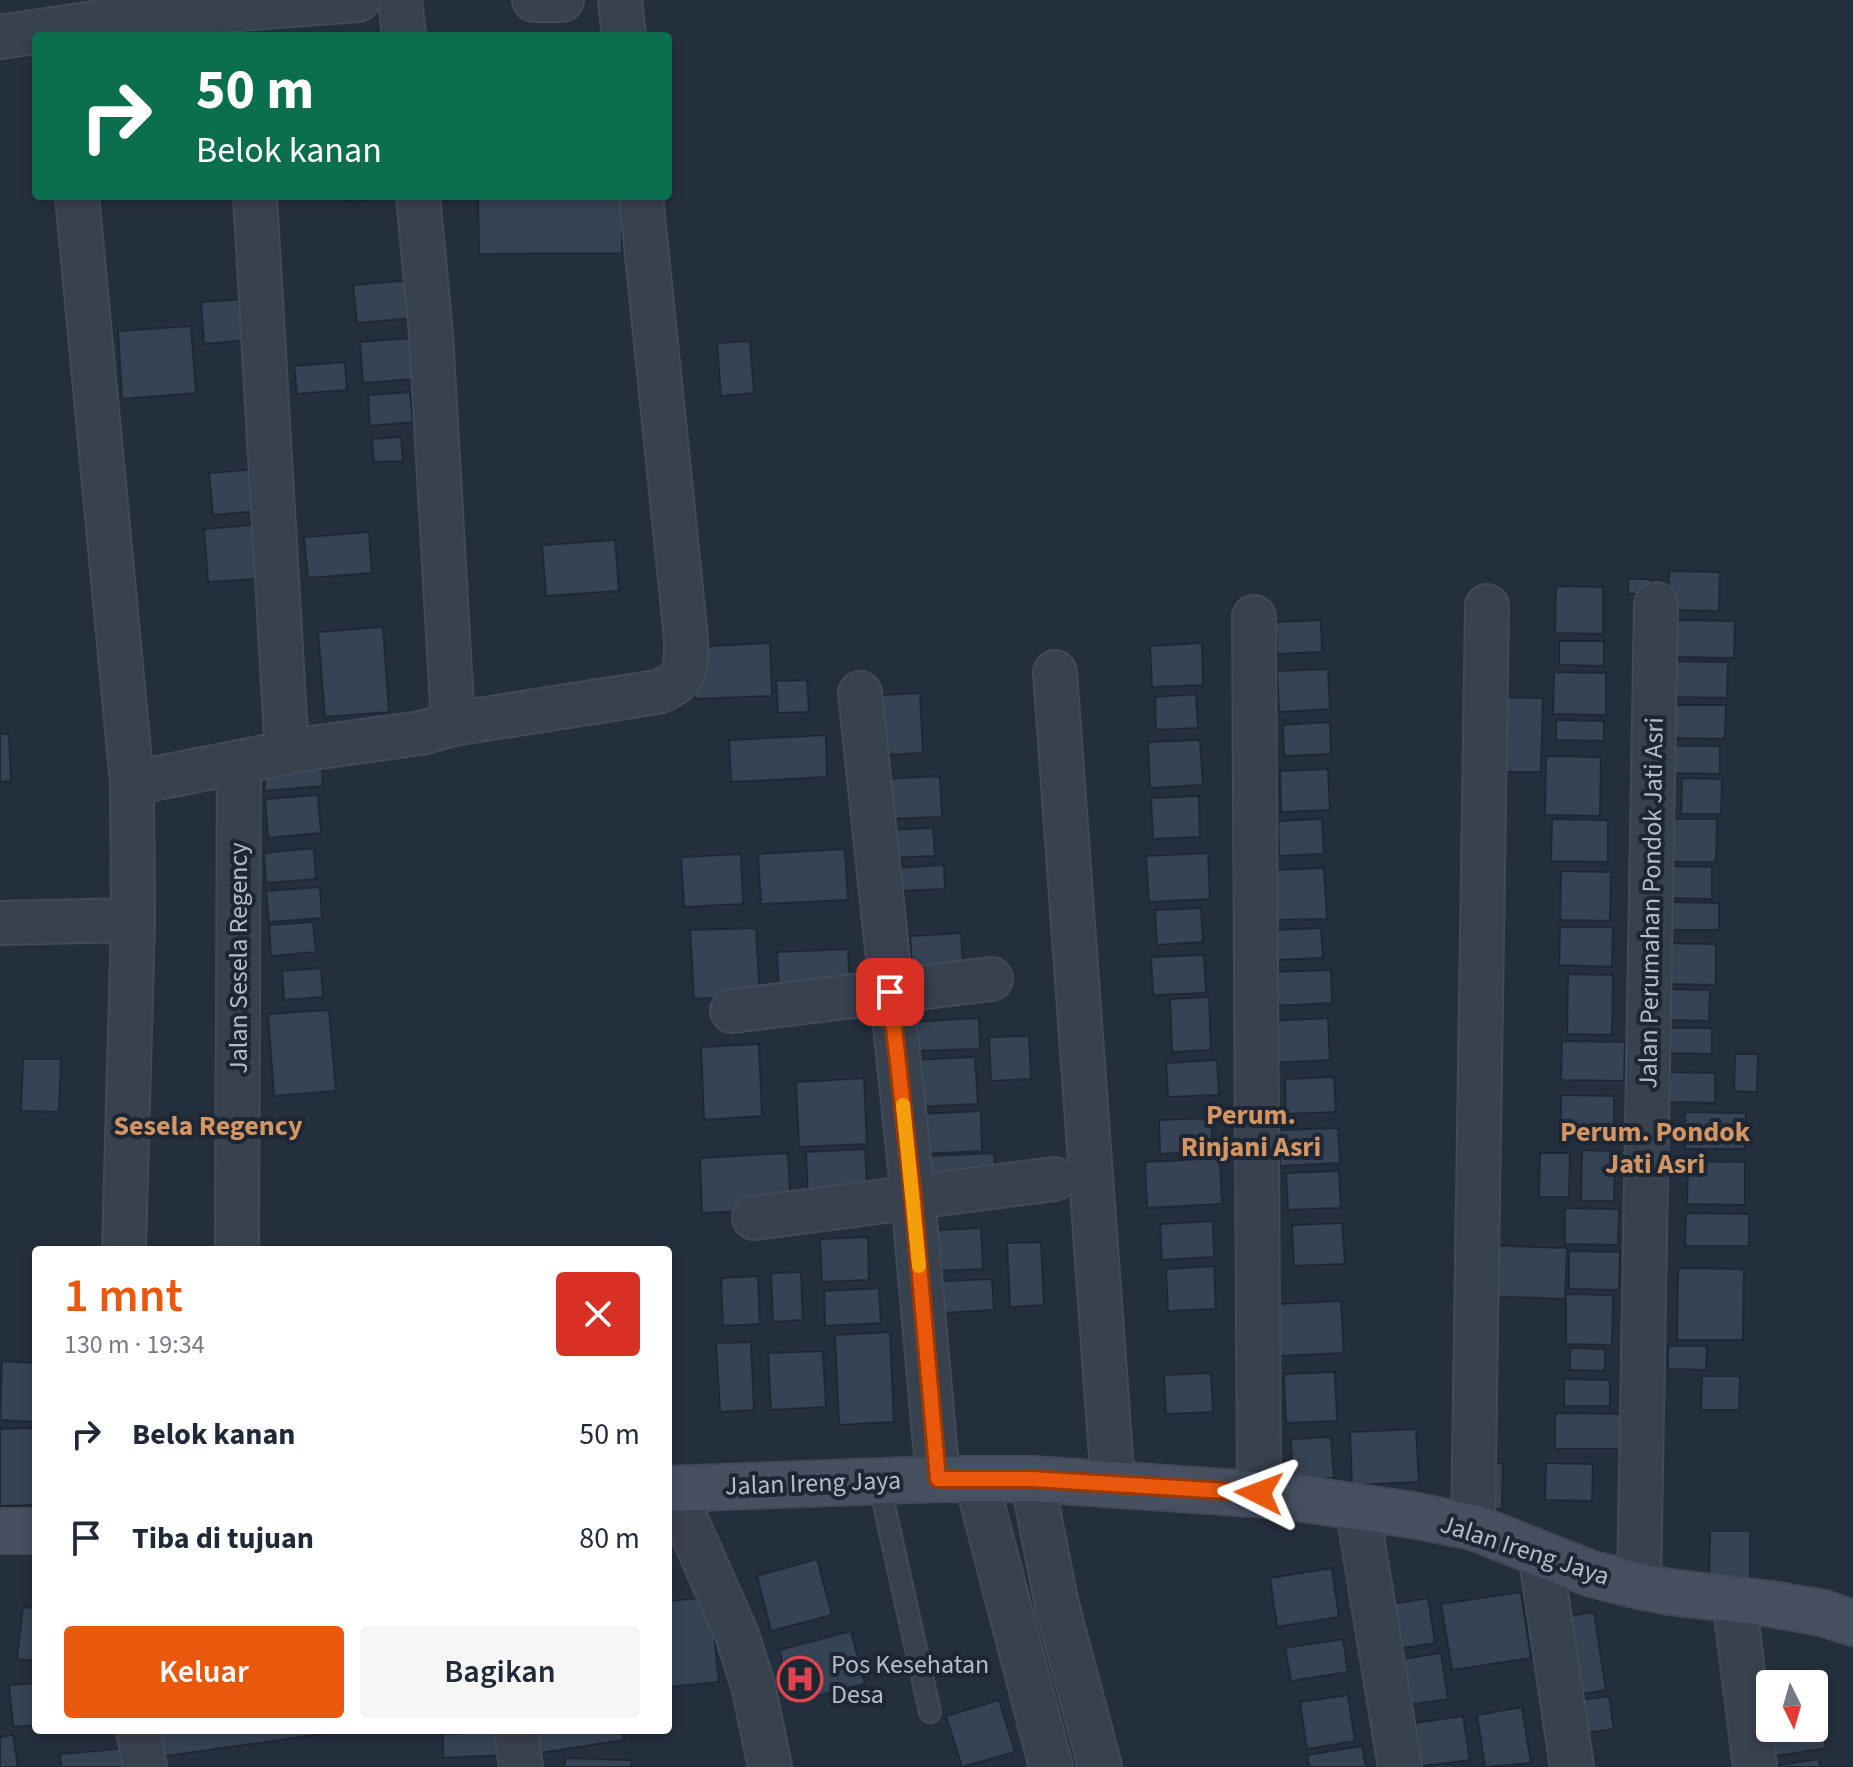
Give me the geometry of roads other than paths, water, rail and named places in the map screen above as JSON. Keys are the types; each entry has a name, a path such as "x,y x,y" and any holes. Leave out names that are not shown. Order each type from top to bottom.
{"street":[{"path":"400,0 404,32"},
{"path":"534,0 562,0"},
{"path":"620,0 624,32"},
{"path":"61,32 133,8 244,22 342,1"},
{"path":"0,37 32,34"},
{"path":"77,200 132,783 133,920 124,1246"},
{"path":"255,200 287,753"},
{"path":"418,200 431,334 453,724"},
{"path":"132,783 287,753 421,733 453,724 657,692 675,685 686,668 686,638 641,200"},
{"name":"Jalan Perumahan Pondok Jati Asri","path":"1639,1586 1656,604"},
{"path":"1473,1527 1487,606"},
{"path":"1254,617 1259,1493"},
{"path":"1055,672 1113,1485"},
{"path":"860,693 913,1197 957,1479 1051,1767"},
{"name":"Jalan Sesela Regency","path":"237,1246 239,763"},
{"path":"0,923 133,920"},
{"path":"732,1011 991,979"},
{"path":"754,1218 1054,1179"},
{"path":"1032,1479 1057,1605 1100,1767"},
{"name":"Jalan Ireng Jaya","path":"672,1488 1032,1479 1259,1493 1357,1506 1473,1527 1589,1573 1639,1586 1823,1613 1853,1623"},
{"path":"672,1492 737,1635 753,1685 770,1767"},
{"path":"1357,1506 1400,1767"},
{"path":"0,1531 32,1531"},
{"path":"1540,1553 1572,1767"},
{"path":"1734,1599 1755,1767"},
{"path":"139,1734 145,1767"},
{"path":"517,1734 521,1767"}],"lane":[{"path":"879,1482 930,1712"}],"place":[{"name":"Pos Kesehatan Desa","path":"800,1679"}],"district":[{"name":"Sesela Regency","path":"208,1126"},
{"name":"Perum. Rinjani Asri","path":"1251,1131"},
{"name":"Perum. Pondok Jati Asri","path":"1655,1148"}]}
